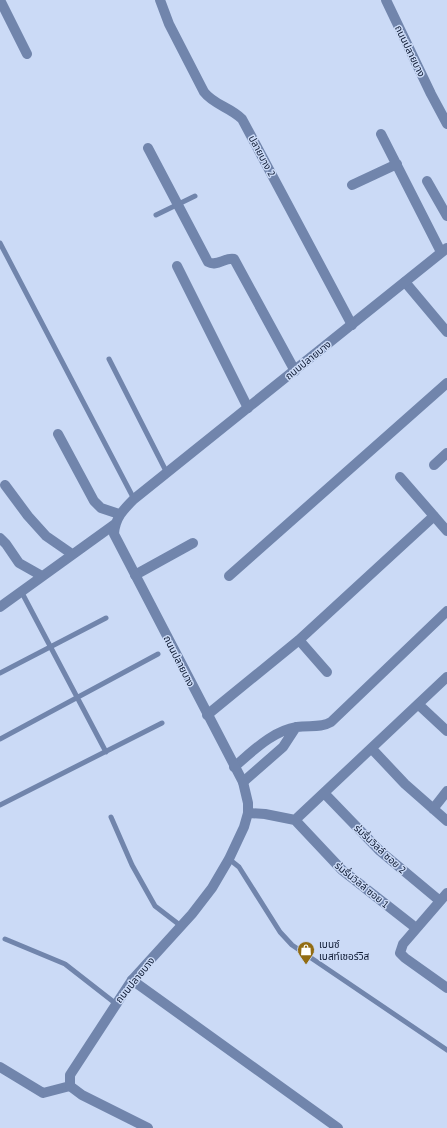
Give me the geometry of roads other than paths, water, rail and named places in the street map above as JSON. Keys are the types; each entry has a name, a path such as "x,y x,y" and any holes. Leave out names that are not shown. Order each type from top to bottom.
{"street":[{"path":"0,0 27,54"},
{"name":"ถนนปลายบาง","path":"386,0 447,124"},
{"name":"ปลายบาง 2","path":"164,1 169,24 204,92 211,101 233,110 242,119 352,325"},
{"path":"381,134 444,250"},
{"path":"148,148 208,262 214,264 226,259 234,259 295,371"},
{"path":"352,185 397,164"},
{"path":"427,181 447,216"},
{"name":"ถนนปลายบาง","path":"70,1086 70,1075 115,1003 132,980 181,926 212,888 229,859 244,827 248,813 248,803 243,782 114,534 114,524 119,514 134,499 444,250"},
{"path":"177,266 248,408"},
{"path":"405,282 447,332"},
{"path":"229,576 447,383"},
{"path":"58,434 94,502 101,508 119,514"},
{"path":"434,466 447,453"},
{"path":"400,478 447,531"},
{"path":"5,485 28,516 46,536 72,554"},
{"path":"207,715 299,640 434,516"},
{"path":"0,607 114,524"},
{"path":"0,538 19,563 42,576"},
{"path":"135,575 193,543"},
{"path":"234,766 272,736 296,727 323,725 331,722 447,611"},
{"path":"299,640 327,672"},
{"path":"248,813 264,814 295,820 419,705 447,677"},
{"path":"419,705 447,731"},
{"path":"243,782 283,748 296,727"},
{"path":"372,749 405,784 447,821"},
{"path":"433,809 447,792"},
{"name":"ร่มรื่นวิลล์ ซอย 2","path":"324,793 380,851 440,900"},
{"name":"ร่มรื่นวิลล์ ซอย 1","path":"295,820 342,870 416,928"},
{"path":"447,892 403,944 401,950 401,955 447,988"},
{"path":"132,980 338,1128"},
{"path":"0,1067 42,1093 70,1086 82,1095 148,1128"}],"lane":[{"path":"156,215 195,196"},
{"path":"0,243 134,499"},
{"path":"109,359 167,473"},
{"path":"22,591 106,752"},
{"path":"0,673 106,618"},
{"path":"0,739 158,654"},
{"path":"0,805 162,723"},
{"path":"111,816 132,865 156,906 181,926"},
{"path":"229,859 239,867 280,932 292,945 447,1050"},
{"path":"5,939 65,964 115,1003"}],"place":[{"name":"เบนซ์ เบสท์เซอร์วิส","path":"306,965"}]}
